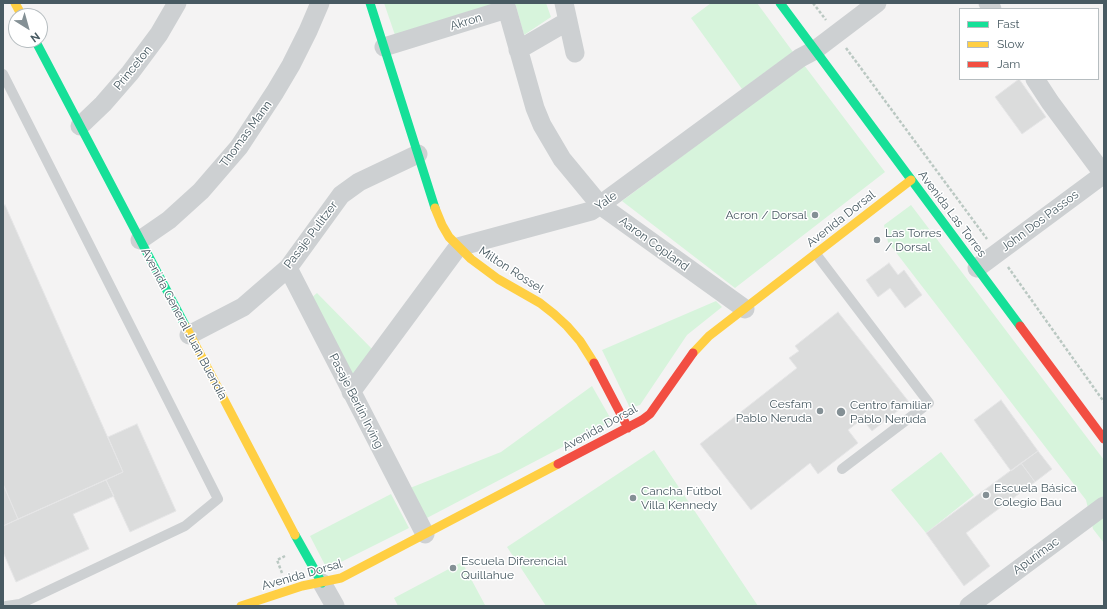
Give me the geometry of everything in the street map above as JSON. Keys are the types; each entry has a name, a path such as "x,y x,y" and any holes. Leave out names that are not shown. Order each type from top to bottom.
{"street":[{"name":"Thomas Mann","path":"140,240 169,220 201,192 239,147 292,65 320,3"},
{"name":"Milton Rossel","path":"370,3 436,213 449,237 458,247 485,270 540,303 567,326 580,341 601,375 628,428"},
{"name":"Avenida Las Torres","path":"780,3 1104,439"},
{"name":"Yale","path":"458,247 579,216 591,211 800,58 815,50 877,3"},
{"name":"Princeton","path":"80,126 103,104 130,73 160,34 169,8"},
{"name":"Akron","path":"384,47 507,9 518,50"},
{"path":"518,50 566,12 576,53"},
{"name":"Avenida General Juan Buendía","path":"39,48 299,544 335,606"},
{"name":"Aaron Copland","path":"518,50 535,108 542,125 562,159 600,205 745,309"},
{"path":"1036,80 1050,102 1104,174"},
{"name":"Pasaje Pulitzer","path":"189,334 243,307 288,268 341,195 360,182 418,154"},
{"name":"John Dos Passos","path":"977,268 1104,174"},
{"name":"Avenida Dorsal","path":"241,606 302,586 342,578 642,420 650,414 687,360 709,336 911,180"},
{"path":"351,392 458,247"},
{"name":"Pasaje Berlín Irving","path":"288,268 425,534"},
{"name":"Apurímac","path":"969,606 1104,506"}],"lane":[{"path":"3,74 218,499 185,526 20,604 6,606"},
{"path":"816,254 929,402 842,470"}],"path":[{"path":"814,3 998,253 1104,402"}],"green space":[{"path":"384,3 546,3 551,17 524,35 516,6 396,38"},
{"path":"711,3 757,3 793,52 742,89 691,18"},
{"path":"804,65 885,172 735,288 622,201"},
{"path":"911,205 1104,460 1104,543 1093,529 1086,500 888,242 884,225"},
{"path":"317,293 373,350 355,376 348,375 310,299"},
{"path":"716,301 722,307 687,335 640,405 630,408 602,350"},
{"path":"592,386 612,421 425,519 410,488 501,452"},
{"name":"Cancha Fútbol Villa Kennedy","path":"654,450 758,606 546,606 507,547"},
{"path":"941,452 974,495 926,533 891,490"},
{"path":"391,494 409,528 327,569 310,536"},
{"path":"462,562 485,605 398,606 394,598"}],"building":[{"path":"1020,80 1046,117 1022,134 995,97"},
{"path":"5,205 123,472 18,519 3,484 3,206"},
{"path":"889,263 898,275 904,270 922,295 905,308 890,288 878,297 866,280"},
{"name":"Cesfam Pablo Neruda","path":"838,312 909,402 872,431 862,419 848,430 858,443 818,474 810,463 751,510 700,444 797,368 789,358 799,351 795,346"},
{"path":"1001,400 1038,451 1011,471 974,420"},
{"path":"137,424 176,511 130,532 106,480 123,472 108,437"},
{"path":"1038,451 1052,469 1035,482 1021,463"},
{"path":"1021,463 1035,482 966,533 990,566 964,586 926,533"},
{"path":"106,480 114,496 73,514 89,549 16,582 3,552 3,526"},
{"path":"3,484 18,519 3,526"}],"traffic: fast":[{"path":"370,3 435,208"},
{"path":"780,3 1020,326"},
{"path":"39,48 186,327"},
{"path":"295,535 322,583"}],"traffic: slow":[{"path":"15,3 18,8"},
{"path":"693,353 709,336 911,180"},
{"path":"435,208 449,237 471,259 498,279 540,303 554,314 580,341 594,363"},
{"path":"186,327 295,535"},
{"path":"241,606 302,586 341,578 558,464"}],"traffic: jam":[{"path":"1020,326 1104,439"},
{"path":"558,464 642,420 650,414 693,353"},
{"path":"594,363 628,428"}],"place":[{"name":"Acron / Dorsal","path":"815,215"},
{"name":"Las Torres / Dorsal","path":"877,240"},
{"name":"Cesfam Pablo Neruda","path":"820,411"},
{"name":"Centro familiar Pablo Neruda","path":"841,412"},
{"name":"Escuela Básica Colegio Bau","path":"986,495"},
{"name":"Cancha Fútbol Villa Kennedy","path":"633,498"},
{"name":"Escuela Diferencial Quillahue","path":"453,568"}]}
